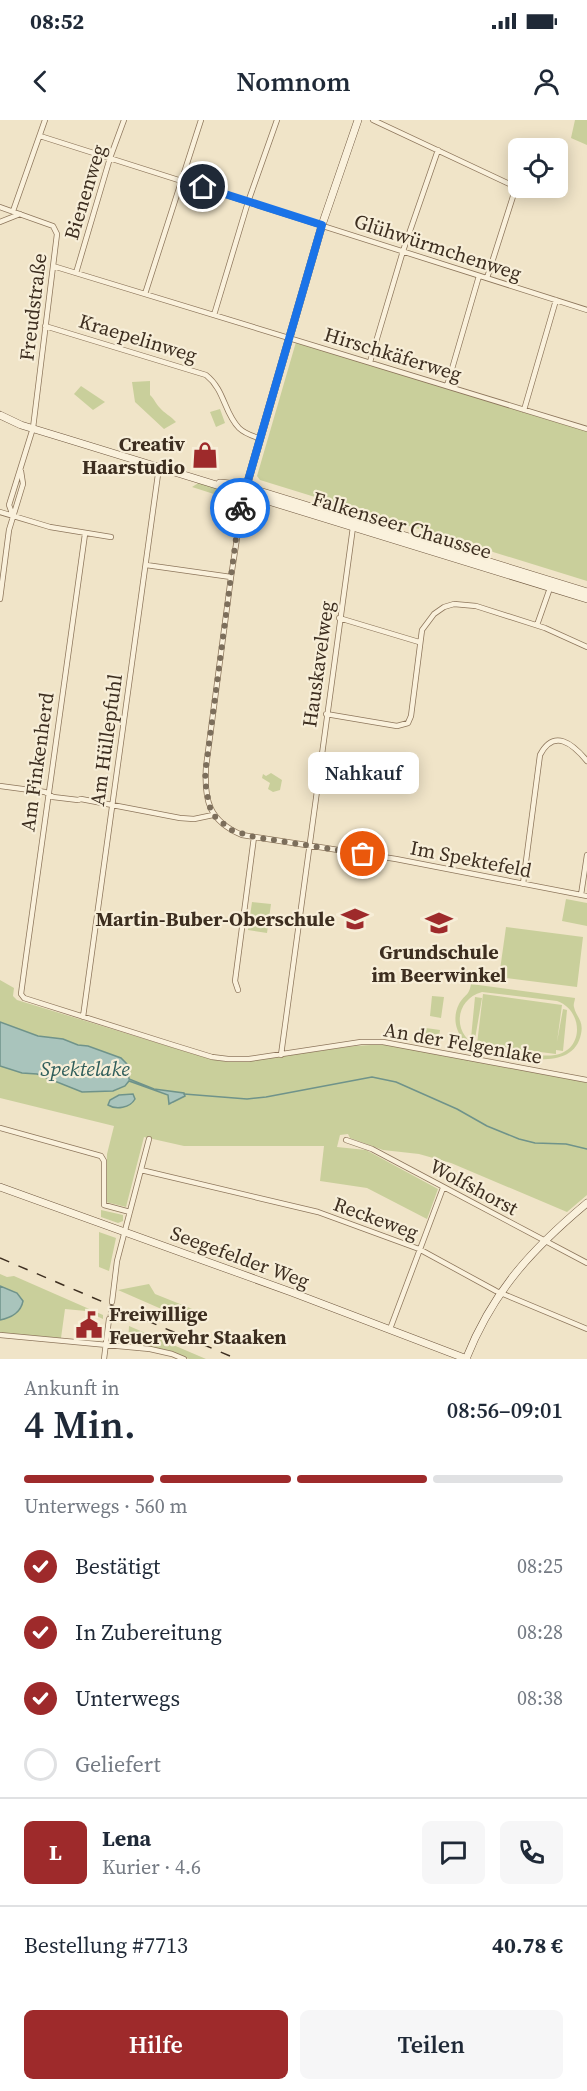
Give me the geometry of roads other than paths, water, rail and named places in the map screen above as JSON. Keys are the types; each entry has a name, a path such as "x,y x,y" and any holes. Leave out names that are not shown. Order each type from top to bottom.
{"street":[{"path":"13,211 45,120"},
{"name":"Bienenweg","path":"76,273 110,158 124,120"},
{"path":"145,294 201,120"},
{"path":"214,315 248,202 277,120"},
{"path":"0,786 45,792 53,797 112,804 180,818 202,818 213,815 207,796 206,767 231,576 245,490 322,225 358,120"},
{"path":"373,120 516,188 487,278"},
{"name":"Glühwürmchenweg","path":"40,136 587,310"},
{"path":"370,363 403,251 438,150"},
{"name":"Freudstraße","path":"0,207 53,226 56,229 57,243 33,428 9,505 13,516 0,599"},
{"path":"0,222 20,214"},
{"name":"Hirschkäferweg","path":"53,266 587,429"},
{"path":"447,386 479,276"},
{"path":"524,410 556,300"},
{"name":"Kraepelinweg","path":"45,326 206,375 220,389 239,428 261,439"},
{"name":"Falkenseer Chaussee","path":"0,415 33,428 208,482 245,490 551,585 587,599"},
{"name":"Am Hüllepfuhl","path":"82,1017 159,466"},
{"path":"0,512 50,527 111,537"},
{"name":"Hauskavelweg","path":"281,1055 339,618 354,524"},
{"name":"Am Finkenherd","path":"21,994 85,534"},
{"path":"146,565 231,576"},
{"path":"537,625 551,585"},
{"name":"Falkenseer Chaussee","path":"551,585 587,592"},
{"path":"326,714 397,726 408,723 412,711 422,630 434,614 454,604 476,606 537,625 587,646"},
{"path":"339,618 419,642"},
{"path":"523,884 540,755 543,749 551,742 563,741 575,747 587,761"},
{"name":"Im Spektefeld","path":"213,815 231,830 254,837 310,845 584,895"},
{"path":"238,990 235,981 254,837"},
{"path":"584,895 587,855"},
{"name":"An der Felgenlake","path":"21,994 27,1000 212,1057 249,1059 361,1042 391,1042 587,1080"},
{"path":"0,1128 101,1156 104,1161 104,1205 130,1212"},
{"path":"112,1302 117,1261 149,1139"},
{"name":"Wolfshorst","path":"346,1140 372,1149 587,1263"},
{"name":"Reckeweg","path":"141,1170 318,1212 419,1249 501,1293 587,1329"},
{"name":"Seegefelder Weg","path":"0,1187 390,1329 466,1359"},
{"path":"390,1329 443,1188"},
{"path":"466,1359 501,1293 543,1241 587,1203"},
{"path":"104,1359 110,1319"},
{"path":"0,1335 160,1350 184,1359"}],"water":[{"name":"Spektelake","path":"0,1022 38,1036 63,1039 121,1058 128,1065 129,1079 154,1089 184,1093 185,1096 169,1104 168,1095 129,1081 125,1086 113,1091 82,1092 37,1074 22,1073 0,1066"},
{"path":"133,1094 135,1099 126,1106 108,1105 110,1100 119,1095"},
{"path":"0,1286 17,1293 23,1301 15,1314 0,1320"}],"waterway":[{"path":"184,1094 247,1099 372,1077 396,1082 519,1139 535,1143 566,1144 587,1149"}],"tunnel":[{"path":"109,1319 112,1302"}],"railway":[{"path":"0,1258 237,1359"}],"place":[{"name":"Creativ Haarstudio","path":"205,455"},
{"name":"Nahkauf","path":"363,854"},
{"name":"Martin-Buber-Oberschule","path":"355,919"},
{"name":"Grundschule im Beerwinkel","path":"439,923"},
{"name":"Freiwillige Feuerwehr Staaken","path":"89,1325"}]}
